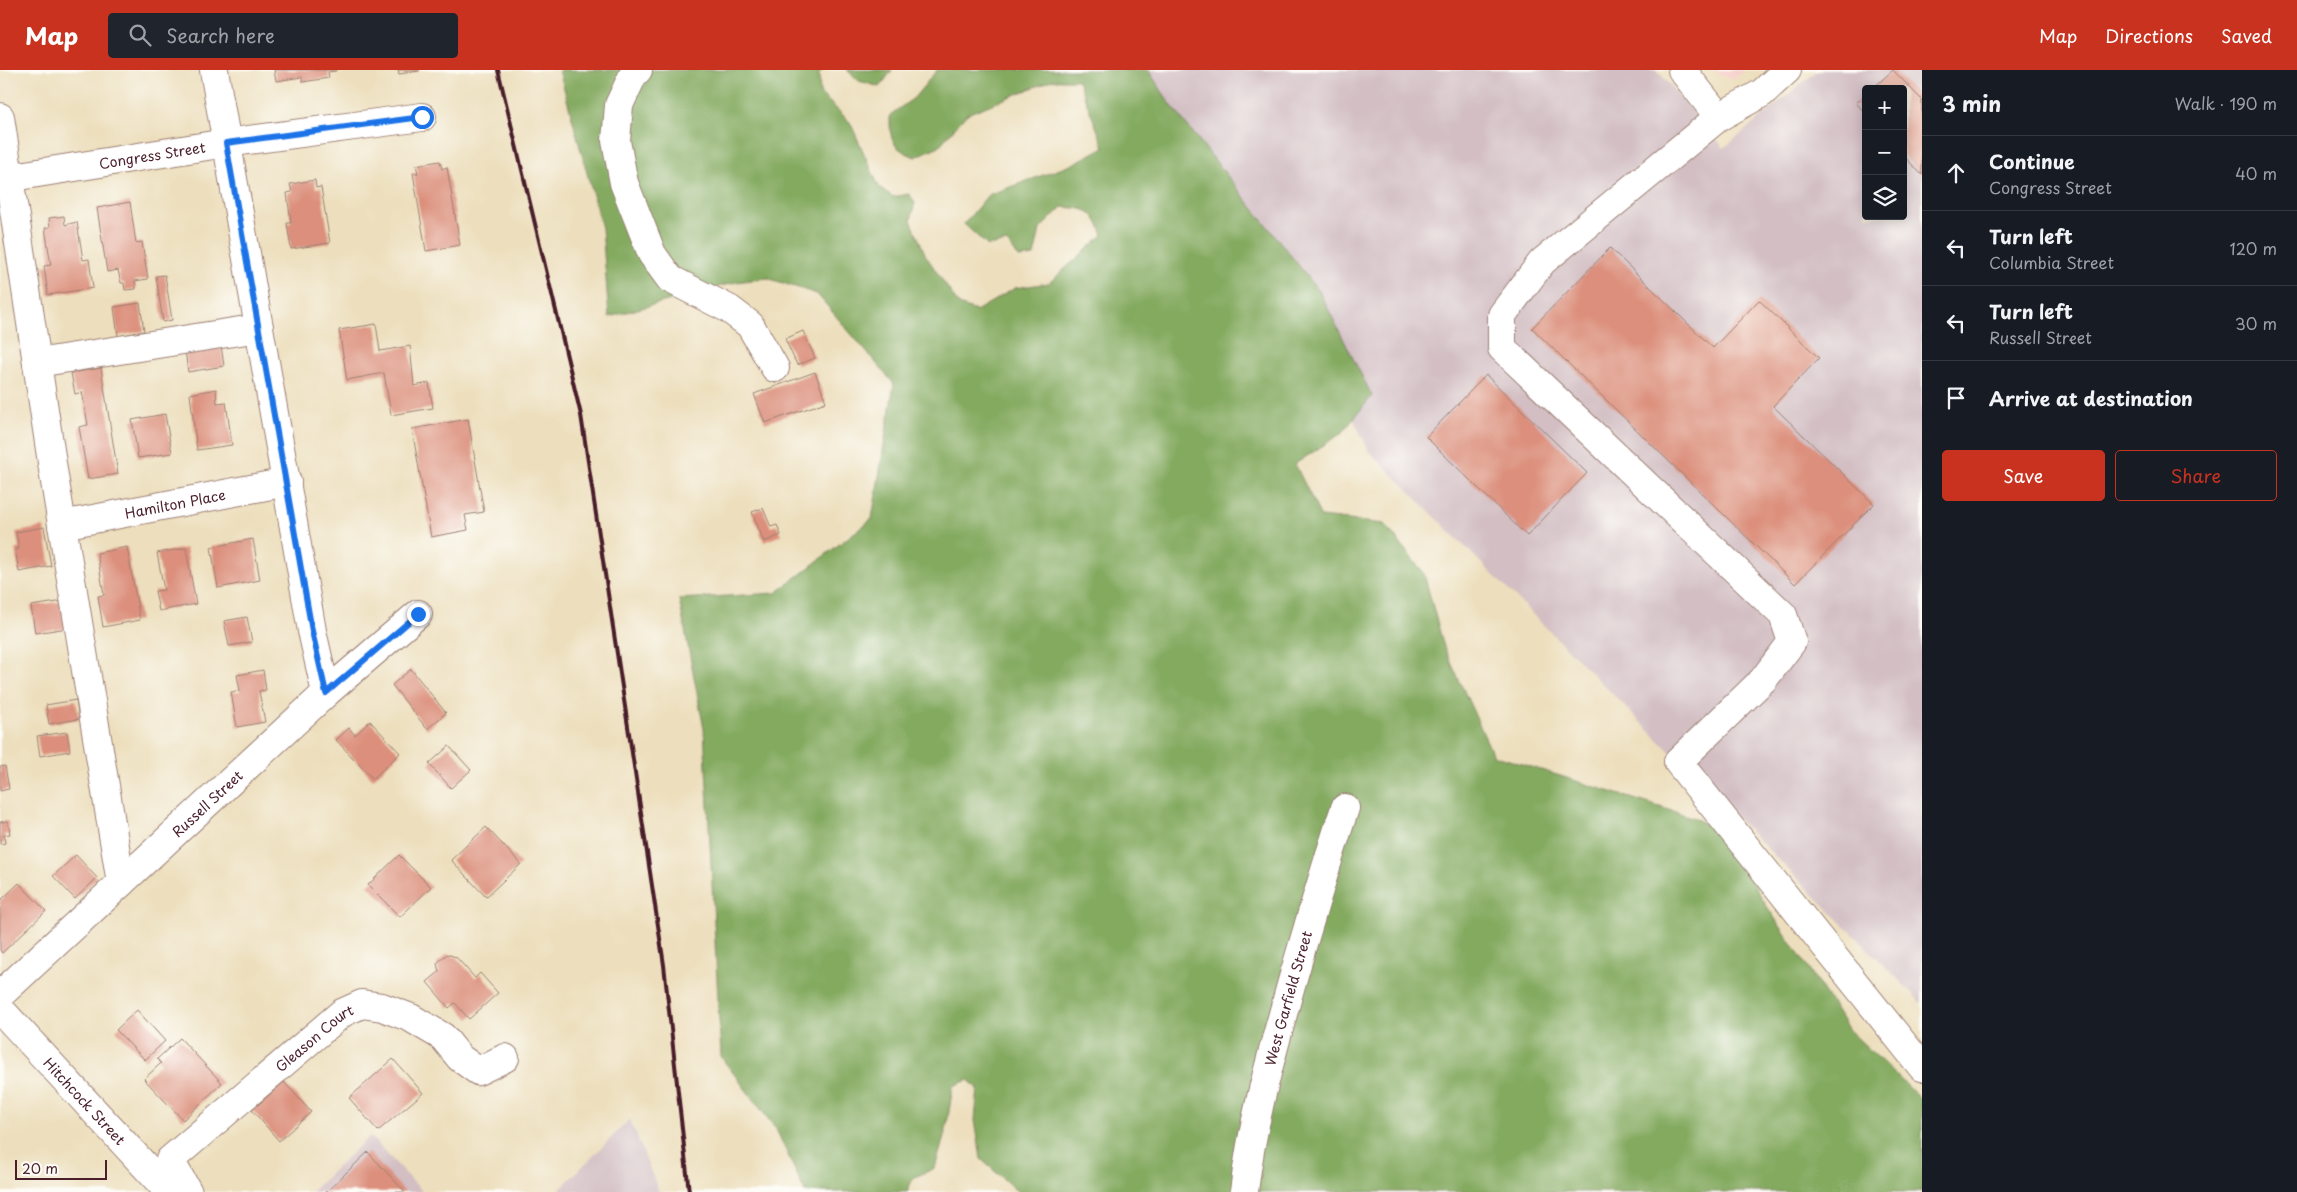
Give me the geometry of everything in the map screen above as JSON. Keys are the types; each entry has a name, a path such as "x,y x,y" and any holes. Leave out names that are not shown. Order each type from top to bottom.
{"street":[{"path":"214,70 312,631 326,693"},
{"path":"638,70 633,76 619,105 616,141 624,183 652,254 670,280 729,309 750,325 775,368"},
{"path":"1682,70 1719,117"},
{"path":"1787,70 1762,93 1719,117 1542,262 1502,316 1502,348 1783,615 1792,642 1763,680 1678,762 1922,1067"},
{"path":"0,117 5,179 37,363 120,883"},
{"name":"Congress Street","path":"5,179 226,143 422,117"},
{"path":"37,363 259,328"},
{"name":"Hamilton Place","path":"62,525 287,482"},
{"name":"Russell Street","path":"0,995 326,693 418,614"},
{"name":"West Garfield Street","path":"1244,1192 1248,1152 1268,1064 1319,883 1345,808"},
{"name":"Gleason Court","path":"188,1192 170,1160 342,1013 362,1004 382,1006 411,1018 443,1037 460,1058 478,1071 505,1058"},
{"name":"Hitchcock Street","path":"0,1009 169,1192"}],"shaded area":[{"path":"1134,70 1657,70 1724,148 1818,70 1922,70 1922,1003 1369,451 1271,251"},
{"path":"1713,70 1744,70 1733,79 1716,73"},
{"path":"630,1119 659,1192 557,1192"},
{"path":"370,1136 423,1192 311,1192"}],"green space":[{"path":"559,70 823,70 819,74 820,93 850,122 879,187 893,197 909,194 915,202 911,220 926,256 959,305 976,311 1015,288 1049,283 1103,235 1096,220 1088,212 1062,207 1040,229 1034,256 1019,258 1007,242 988,246 964,224 988,195 1071,165 1104,147 1078,80 1052,80 967,114 939,146 915,157 901,150 894,142 890,115 914,98 937,70 1148,70 1171,105 1319,291 1372,396 1342,433 1295,464 1321,517 1385,524 1424,574 1444,647 1493,755 1695,818 1725,836 1766,905 1849,1030 1922,1100 1922,1192 1018,1192 981,1159 975,1120 978,1088 968,1080 953,1086 946,1130 935,1168 913,1178 907,1192 805,1192 776,1129 721,1057 704,729 679,599 776,593 872,519 894,384 817,294 767,278 736,282 609,317 602,228"},
{"path":"847,70 892,70 880,87 859,81"}],"building":[{"path":"274,70 336,71 328,72 329,78 302,82 302,77 276,81"},
{"path":"398,70 419,70 419,71 399,74"},
{"path":"1893,70 1922,100 1922,175 1907,159 1907,85 1876,85"},
{"path":"1862,98 1862,110 1856,103"},
{"path":"440,161 442,169 447,167 460,245 426,251 413,173 418,173 416,165"},
{"path":"315,180 316,188 321,187 330,243 291,249 287,223 291,223 287,193 292,192 290,184"},
{"path":"130,202 136,243 142,242 148,279 135,281 136,289 125,290 118,270 107,272 97,208"},
{"path":"64,216 65,225 77,222 83,260 89,259 93,288 48,295 44,266 51,265 45,228 50,227 49,218"},
{"path":"1610,248 1713,348 1759,300 1819,358 1773,406 1874,504 1795,584 1532,328"},
{"path":"165,275 172,320 163,322 156,276"},
{"path":"140,303 144,331 118,336 114,307"},
{"path":"376,324 380,351 410,346 414,386 429,383 433,408 391,415 384,373 347,380 339,330"},
{"path":"803,331 815,358 797,365 785,339"},
{"path":"221,345 224,366 188,372 185,350"},
{"path":"101,368 118,474 88,479 79,427 88,425 82,392 75,394 71,373"},
{"path":"815,372 826,402 765,423 754,394"},
{"path":"1486,375 1587,473 1527,536 1426,437"},
{"path":"216,389 217,403 226,402 232,445 197,450 190,394"},
{"path":"165,414 172,453 138,458 132,420"},
{"path":"468,419 484,512 465,515 468,530 431,537 412,429"},
{"path":"763,508 771,527 777,525 781,535 764,542 752,512"},
{"path":"44,527 51,566 19,572 15,549 19,549 16,532"},
{"path":"253,539 260,580 218,588 211,547"},
{"path":"127,547 140,620 103,627 98,596 104,595 97,553"},
{"path":"186,548 196,604 159,611 155,591 164,590 157,553"},
{"path":"64,601 68,628 35,633 31,606"},
{"path":"247,617 252,642 229,646 224,621"},
{"path":"411,669 446,713 427,729 392,685"},
{"path":"263,670 266,690 259,691 265,722 237,727 231,692 240,691 237,675"},
{"path":"76,700 79,719 49,724 46,705"},
{"path":"370,721 400,753 373,779 336,740 349,728 355,735"},
{"path":"67,732 70,751 40,756 37,736"},
{"path":"449,746 471,770 451,788 429,764"},
{"path":"5,766 9,789 0,791 0,767"},
{"path":"8,821 10,834 4,835 5,843 0,844 0,822"},
{"path":"486,827 521,864 486,897 451,860"},
{"path":"76,855 97,878 75,899 53,876"},
{"path":"399,855 431,887 400,917 368,885"},
{"path":"19,883 46,911 2,953 0,950 0,901"},
{"path":"447,954 456,957 475,978 480,973 498,993 469,1019 455,1003 449,1008 427,982 439,972 437,963"},
{"path":"137,1010 165,1041 145,1060 116,1030"},
{"path":"180,1038 222,1083 183,1120 144,1079 161,1063 157,1059"},
{"path":"393,1059 423,1093 378,1131 349,1098"},
{"path":"284,1082 311,1112 279,1141 252,1110"},
{"path":"368,1152 405,1192 326,1192"}],"railway":[{"path":"498,70 581,415 664,965 689,1192"}],"route":[{"path":"418,614 326,693 312,631 226,143 422,117"}]}
